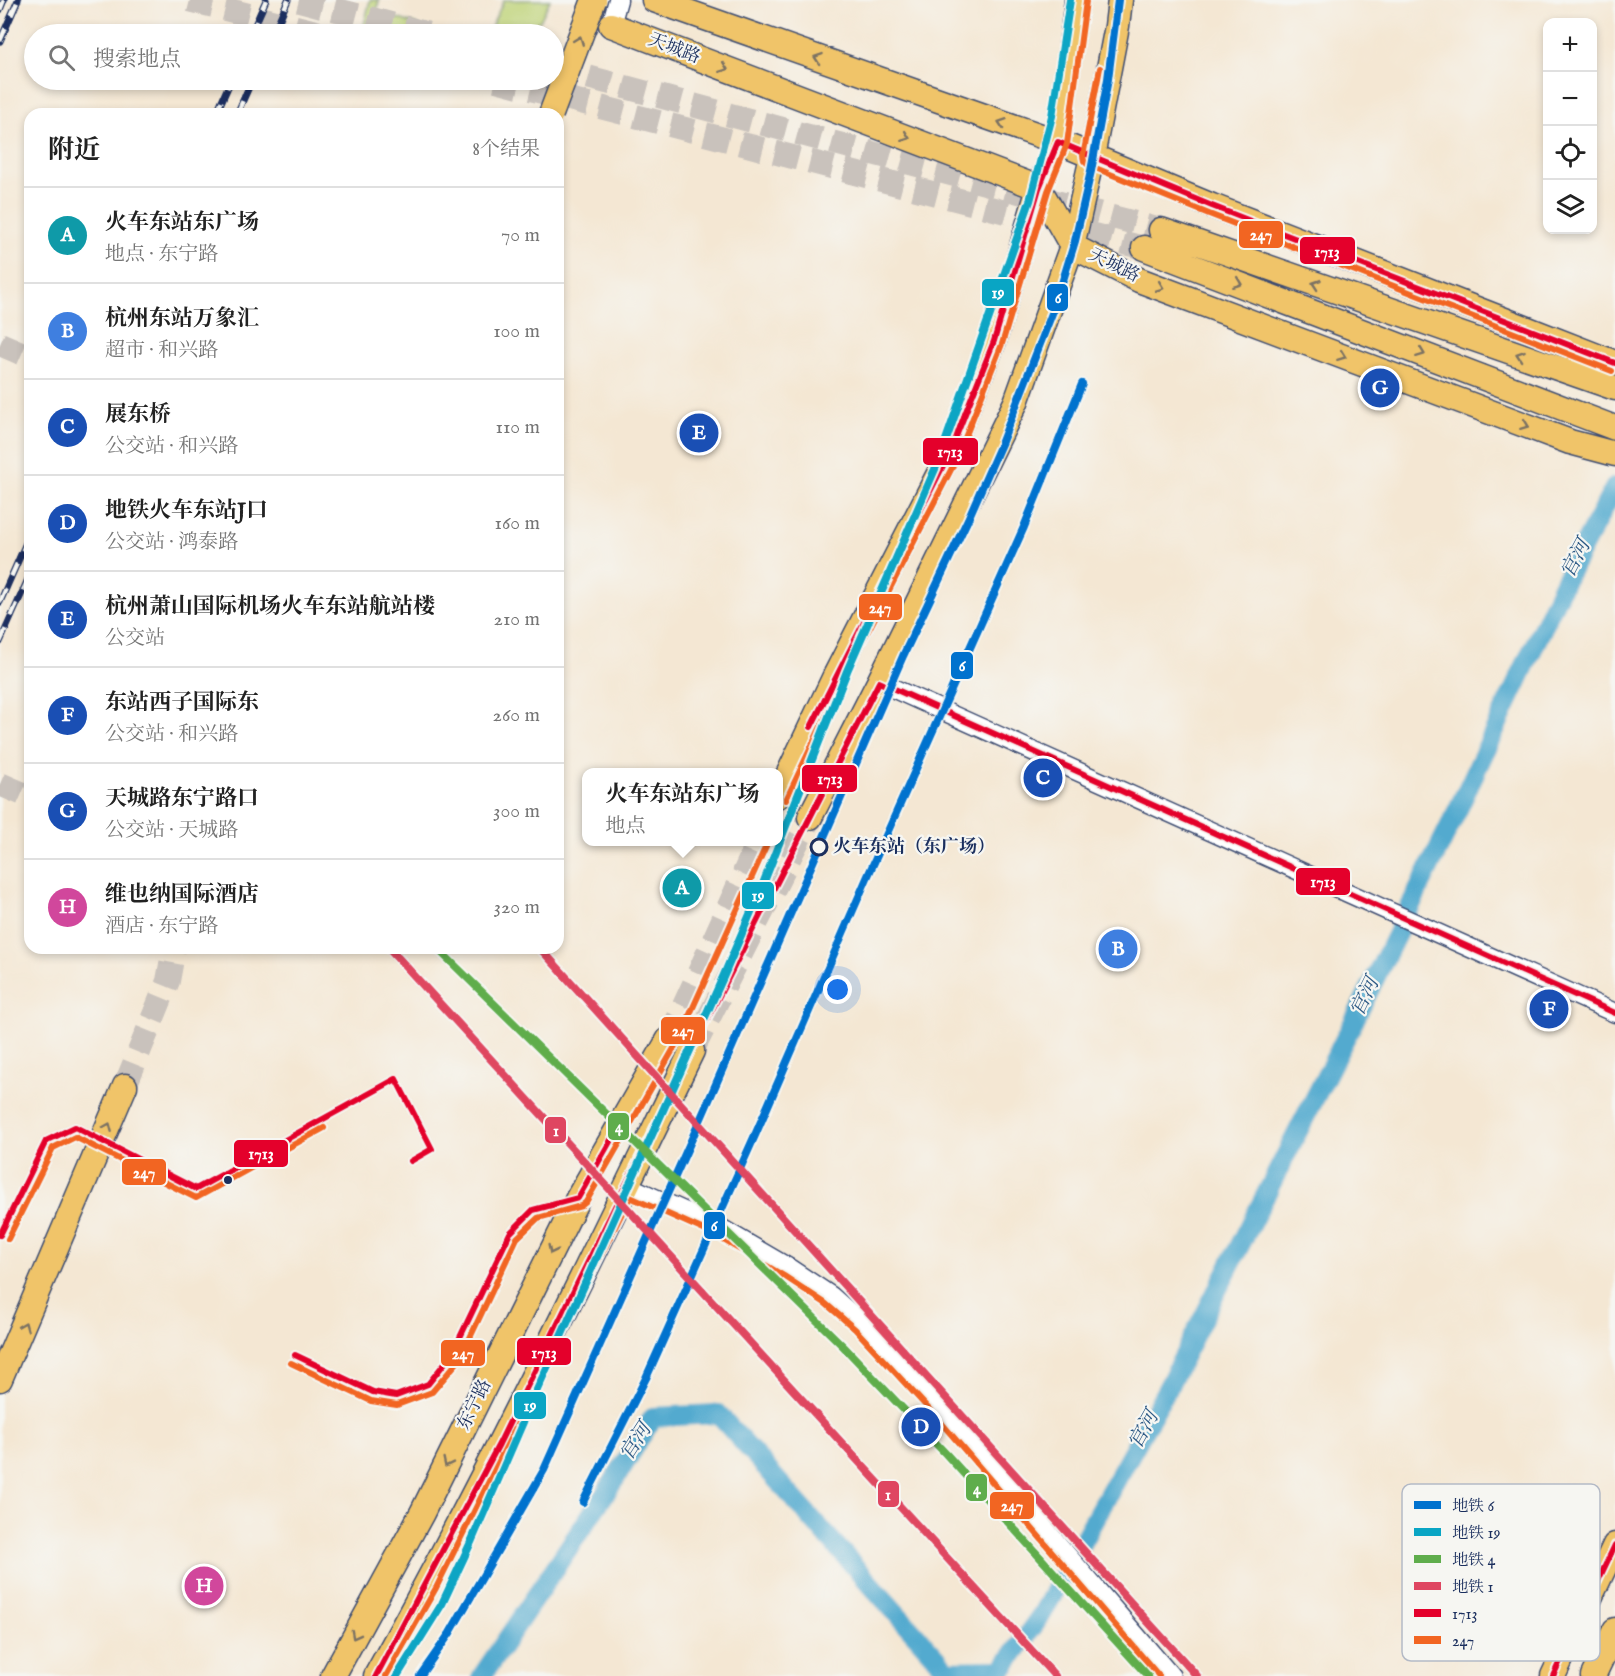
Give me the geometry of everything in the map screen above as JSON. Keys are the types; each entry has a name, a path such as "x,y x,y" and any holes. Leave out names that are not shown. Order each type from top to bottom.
{"main road":[{"path":"564,80 594,0"},
{"path":"654,0 1058,142 1212,206 1615,363"},
{"path":"783,785 835,676 949,454 994,341 1039,188 1058,142 1077,0"},
{"path":"810,817 1016,402 1072,246 1092,157 1120,0"},
{"name":"天城路","path":"611,25 1039,188 1072,246 1139,280 1559,438 1615,454"},
{"path":"553,108 560,90"},
{"path":"1161,230 1615,388"},
{"name":"天城路","path":"1144,248 1610,425"},
{"name":"东宁路","path":"333,1676 422,1513 578,1198 669,1039"},
{"path":"376,1676 438,1564 692,1051"},
{"path":"0,1379 125,1086"},
{"path":"1600,1577 1615,1545"},
{"path":"1593,1676 1615,1632"},
{"path":"1553,1676 1560,1661"}],"street":[{"path":"611,25 618,0"},
{"path":"879,682 1615,1013"},
{"path":"626,1185 719,1227 789,1268 831,1296 861,1323 945,1413 1171,1676"}],"green space":[{"path":"370,0 379,0 377,11 414,24 364,24"},
{"path":"504,0 550,0 540,21 534,24 493,24"}],"waterway":[{"name":"官河","path":"482,1676 615,1479 653,1417 718,1414 948,1671 1002,1670 1042,1614 1168,1387 1357,1015 1459,807 1564,582 1615,487"}],"tunnel":[{"path":"190,0 284,24"},
{"path":"299,0 391,24"},
{"path":"564,71 1161,230"},
{"path":"535,90 1144,248"},
{"path":"0,344 24,354"},
{"path":"0,784 24,794"},
{"path":"692,1051 810,817"},
{"path":"669,1039 756,846"},
{"path":"125,1086 168,981 173,954"}],"railway":[{"path":"0,10 4,0"},
{"path":"0,41 18,0"},
{"path":"255,24 266,0"},
{"path":"277,24 288,0"},
{"path":"219,108 227,90"},
{"path":"240,108 248,90"},
{"path":"0,602 24,548"},
{"path":"0,642 24,588"}],"metro line":[{"name":"19","path":"783,833 847,671 939,460 1030,201 1052,116 1070,0"},
{"name":"6","path":"420,1676 450,1633 544,1470 903,656 1001,444 1056,303 1075,241 1108,79 1118,0"},
{"name":"6","path":"583,1502 646,1378 756,1133 1024,527 1082,384"},
{"name":"19","path":"397,1676 442,1604 472,1540 536,1392 724,975 778,846"},
{"name":"1","path":"394,954 1055,1676"},
{"name":"4","path":"443,954 844,1347 946,1454 1148,1676"},
{"name":"1","path":"545,954 1197,1676"}],"transit line":[{"name":"247","path":"786,800 843,680 957,458 1002,344 1048,191 1067,144 1086,1"},
{"name":"247","path":"1100,68 1083,156 1088,165 1612,371"},
{"name":"1713","path":"811,727 949,454 994,341 1039,188 1058,142 1212,206 1615,363"},
{"name":"1713","path":"376,1676 499,1444 691,1051 879,682 1615,1013"},
{"name":"247","path":"291,1363 371,1401 397,1405 432,1392 460,1359 517,1238 538,1218 581,1206 586,1202 677,1043 766,846"},
{"name":"1713","path":"0,1235 46,1141 75,1127 196,1189 396,1079 432,1149 411,1161"},
{"name":"1713","path":"295,1355 373,1392 396,1396 428,1384 452,1354 510,1233 533,1210 578,1198 620,1124"},
{"name":"247","path":"8,1239 53,1148 75,1137 196,1198 324,1128"},
{"name":"247","path":"386,1676 436,1588 630,1197 715,1235 825,1303 855,1329 938,1419 1159,1676"},
{"name":"1713","path":"1600,1577 1615,1545"},
{"name":"1713","path":"1553,1676 1560,1661"}],"place":[{"name":"天城路东宁路口","path":"1380,388"},
{"name":"杭州萧山国际机场火车东站航站楼","path":"699,433"},
{"name":"展东桥","path":"1043,778"},
{"name":"火车东站（东广场）","path":"819,847"},
{"name":"火车东站东广场","path":"682,888"},
{"name":"杭州东站万象汇","path":"1118,949"},
{"name":"东站西子国际东","path":"1549,1009"},
{"name":"地铁火车东站J口","path":"921,1427"},
{"name":"维也纳国际酒店","path":"204,1586"}]}
